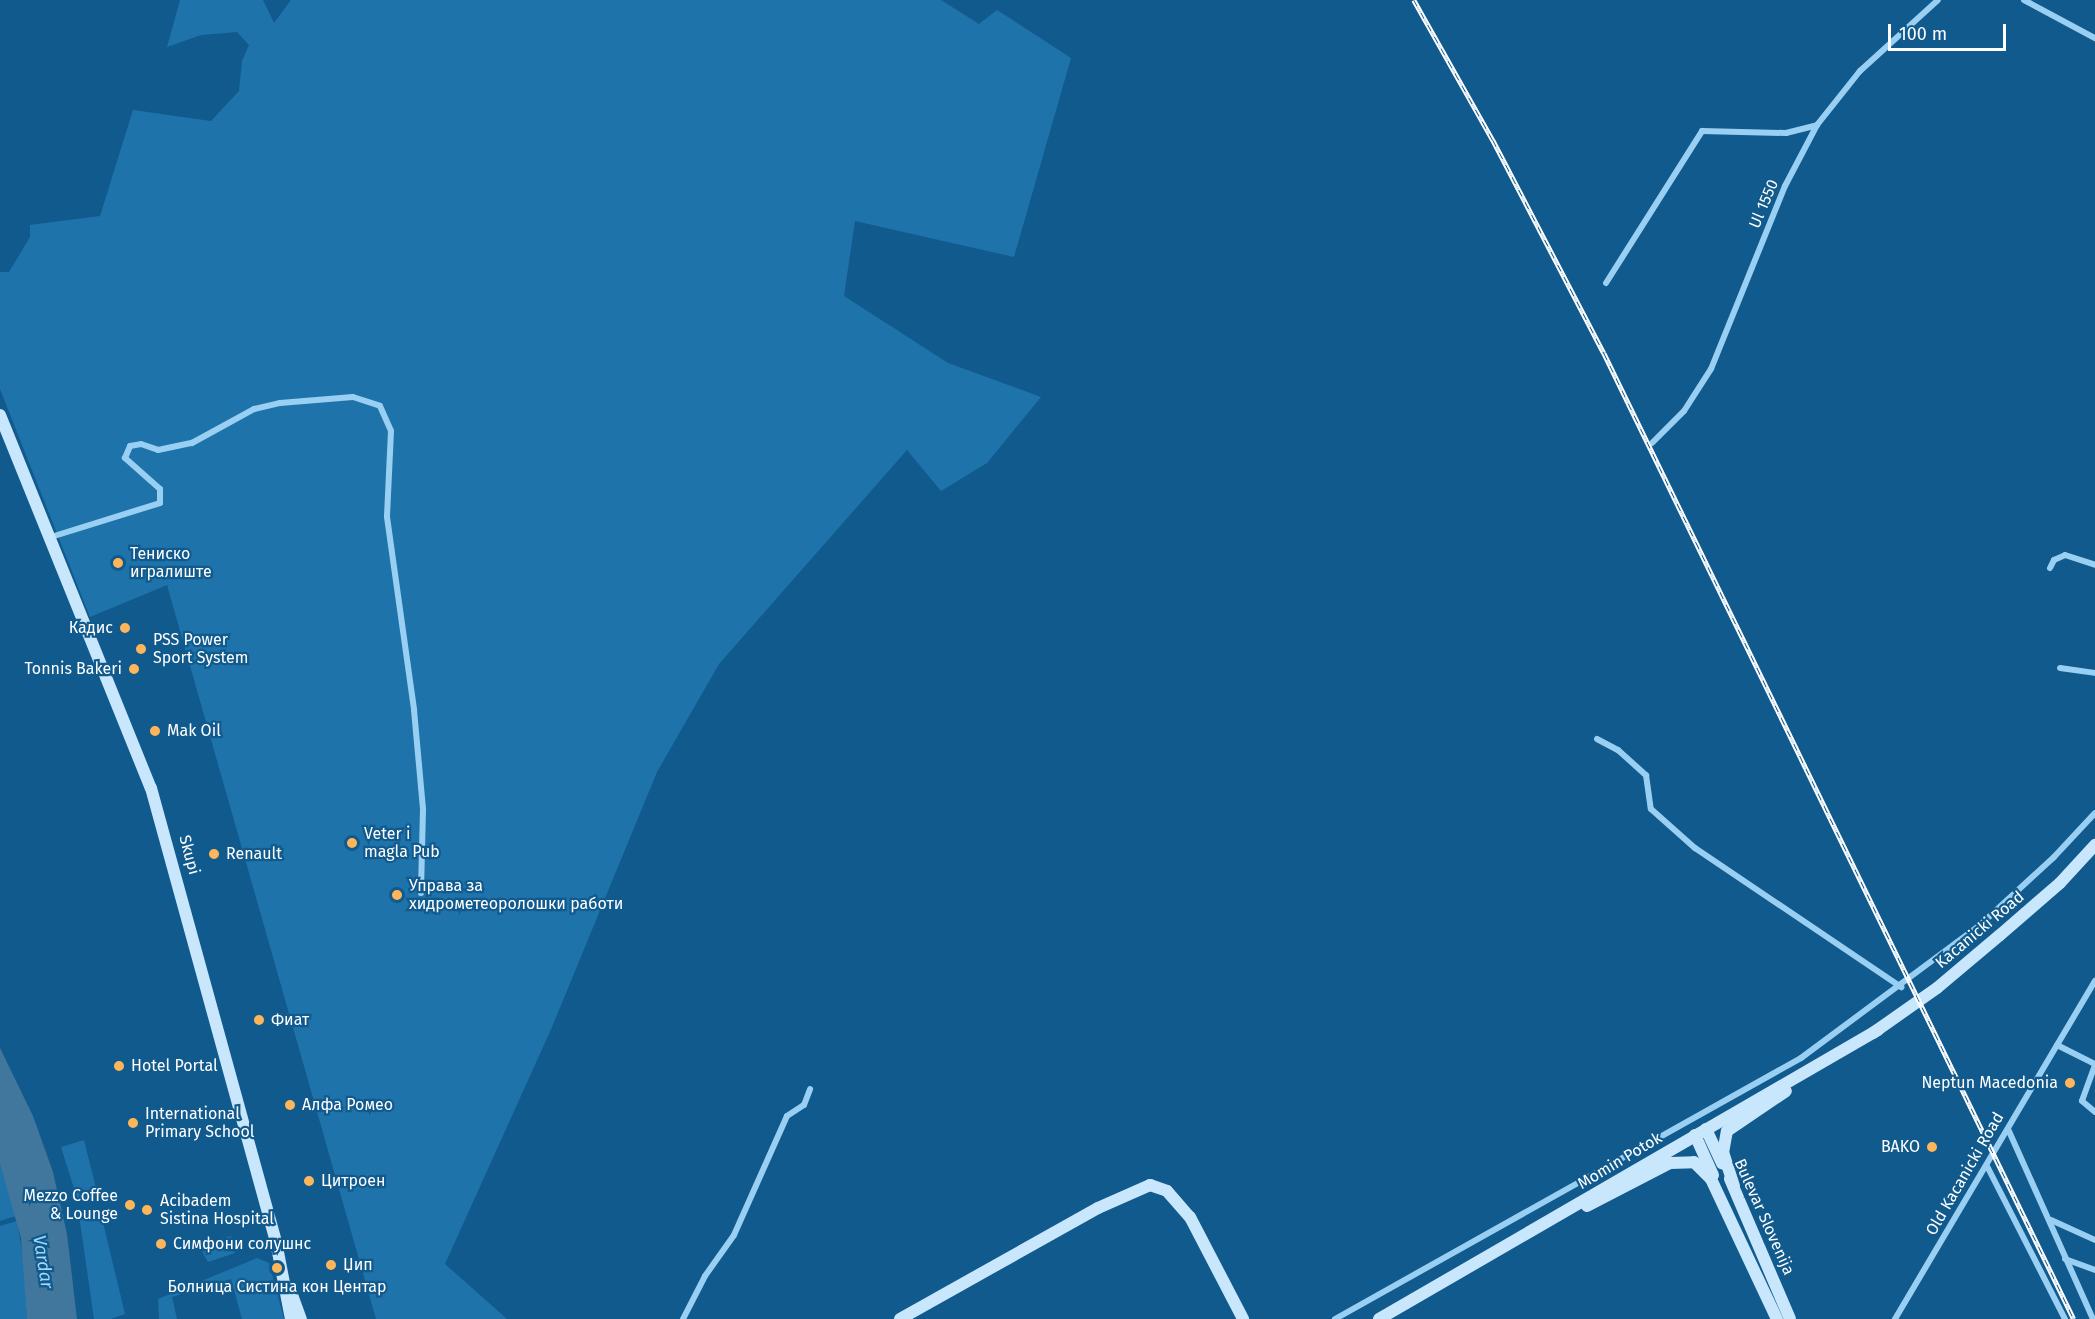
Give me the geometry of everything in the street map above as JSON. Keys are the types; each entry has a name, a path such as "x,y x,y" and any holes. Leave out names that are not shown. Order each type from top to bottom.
{"street":[{"name":"Ul 1550","path":"1652,442 1684,411 1711,369 1785,186 1817,125 1860,71 1938,0"},
{"path":"2024,0 2095,38"},
{"path":"1606,283 1702,131 1786,133 1817,125"},
{"path":"51,537 160,502 160,489 125,458 130,446 141,444 158,450 192,443 254,410 280,403 353,397 380,406 392,431 387,517 414,710 423,809 421,893"},
{"name":"Skupi","path":"0,415 152,788 285,1280 301,1319"},
{"path":"2050,568 2054,560 2065,555 2095,565"},
{"path":"2060,668 2095,673"},
{"path":"1597,739 1618,750 1646,776 1651,809 1695,848 1901,987"},
{"path":"1335,1319 1801,1058 1901,987 2013,895 2095,813"},
{"name":"Kacanicki Road","path":"1878,1030 1937,988 2000,935 2060,883 2095,845"},
{"name":"Old Kacanicki Road","path":"1895,1319 2095,981"},
{"path":"1734,1186 1723,1153 1727,1131 1878,1030"},
{"name":"Momin Potok","path":"1379,1319 1878,1030"},
{"path":"2057,1045 2095,1064 2082,1101 2095,1112"},
{"path":"683,1319 705,1276 734,1235 787,1116 804,1105 810,1089"},
{"path":"2008,1129 2051,1220 2065,1260 2093,1319"},
{"name":"Bulevar Slovenija","path":"1700,1132 1734,1186 1790,1319"},
{"name":"Bulevar Slovenija","path":"1700,1132 1778,1319"},
{"path":"1560,1216 1602,1201 1670,1163 1694,1162 1711,1179 1778,1319"},
{"path":"1987,1166 2065,1319"},
{"path":"900,1319 1098,1208 1150,1185 1167,1191 1190,1217 1243,1319"},
{"path":"2051,1220 2095,1240"},
{"path":"2065,1260 2095,1270"},
{"path":"285,1280 291,1319"}],"shaded area":[{"path":"180,0 263,0 274,23 291,0 941,0 979,24 997,10 1071,58 1014,257 855,221 844,296 948,363 1041,397 987,463 941,491 907,450 719,664 657,772 552,1027 445,1264 507,1319 376,1319 167,585 90,617 0,389 0,272 9,272 30,237 30,225 100,216 133,110 211,121 239,91 242,61 249,45 237,32 201,35 167,47"},
{"path":"84,1140 97,1192 77,1198 61,1147"},
{"path":"0,1164 16,1216 0,1221"},
{"path":"100,1210 125,1314 111,1319 94,1319 79,1215"},
{"path":"17,1221 24,1263 27,1319 0,1319 0,1226"},
{"path":"231,1236 235,1253 208,1262 199,1246"},
{"path":"257,1258 269,1263 284,1319 242,1319 231,1279 172,1297 177,1319 159,1319 158,1299"}],"water":[{"name":"Vardar","path":"0,1048 33,1116 53,1172 67,1234 77,1319 27,1319 21,1238 0,1164"}],"railway":[{"path":"1414,0 1493,140 1604,353 2074,1319"}],"place":[{"name":"Тениско игралиште","path":"118,563"},
{"name":"Кадис","path":"125,628"},
{"name":"PSS Power Sport System","path":"141,649"},
{"name":"Tonnis Bakeri","path":"134,669"},
{"name":"Mak Oil","path":"155,731"},
{"name":"Veter i magla Pub","path":"352,843"},
{"name":"Renault","path":"214,854"},
{"name":"Управа за хидрометеоролошки работи","path":"397,895"},
{"name":"Фиат","path":"259,1020"},
{"name":"Hotel Portal","path":"119,1066"},
{"name":"Neptun Macedonia","path":"2070,1083"},
{"name":"Алфа Ромео","path":"290,1105"},
{"name":"International Primary School","path":"133,1123"},
{"name":"BAKO","path":"1932,1147"},
{"name":"Цитроен","path":"309,1181"},
{"name":"Mezzo Coffee & Lounge","path":"130,1205"},
{"name":"Acibadem Sistina Hospital","path":"147,1210"},
{"name":"Симфони солушнс","path":"161,1244"},
{"name":"Џип","path":"331,1265"},
{"name":"Болница Систина кон Центар","path":"277,1268"}]}
